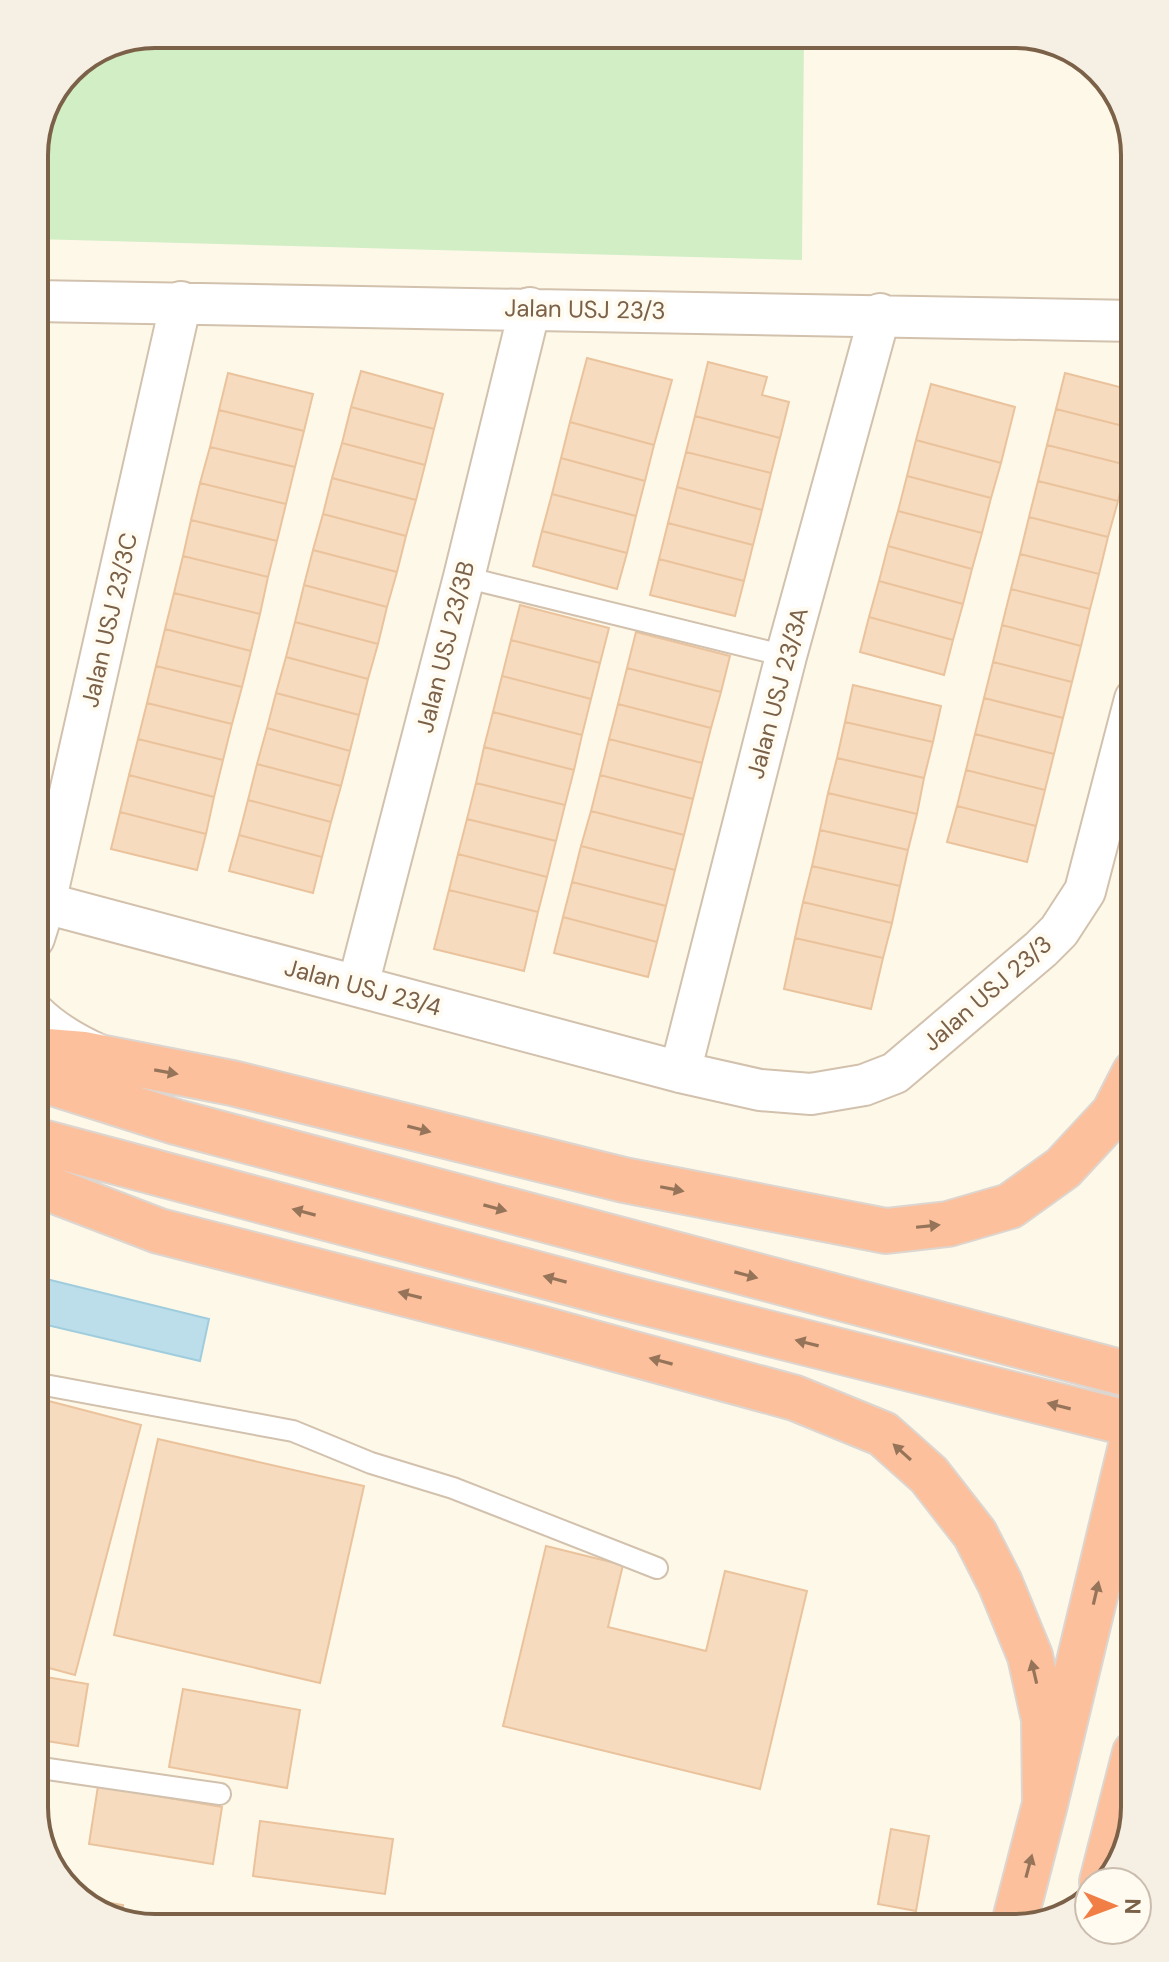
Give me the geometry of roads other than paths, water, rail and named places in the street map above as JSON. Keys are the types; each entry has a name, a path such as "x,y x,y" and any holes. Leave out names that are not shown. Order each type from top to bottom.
{"highway":[{"path":"48,1051 84,1054 232,1083 624,1180 886,1231 948,1224 1010,1206 1063,1168 1114,1113 1121,1099"},
{"path":"48,1081 176,1122 1121,1372"},
{"path":"48,1144 627,1298 1121,1423"},
{"path":"48,1188 159,1231 539,1328 795,1398 883,1434 929,1475 975,1534 1000,1583 1030,1656 1044,1719 1045,1804"},
{"path":"1017,1914 1121,1486"},
{"path":"1108,1857 1121,1808"}],"street":[{"name":"Jalan USJ 23/3","path":"48,301 1121,321"},
{"name":"Jalan USJ 23/3C","path":"48,885 181,302"},
{"name":"Jalan USJ 23/3B","path":"358,985 530,308"},
{"name":"Jalan USJ 23/3A","path":"680,1072 786,656 880,314"},
{"name":"Jalan USJ 23/3","path":"680,1072 760,1090 811,1094 864,1085 895,1073 1041,949 1075,909 1095,861 1121,756"},
{"name":"Jalan USJ 23/4","path":"48,922 358,985 680,1072"},
{"path":"48,1026 111,1060"}],"lane":[{"path":"464,577 786,656"},
{"path":"48,1386 293,1431 371,1463 453,1488 657,1568"},
{"path":"48,1769 220,1794"}],"water":[{"path":"48,1279 209,1319 200,1361 48,1325"}]}
